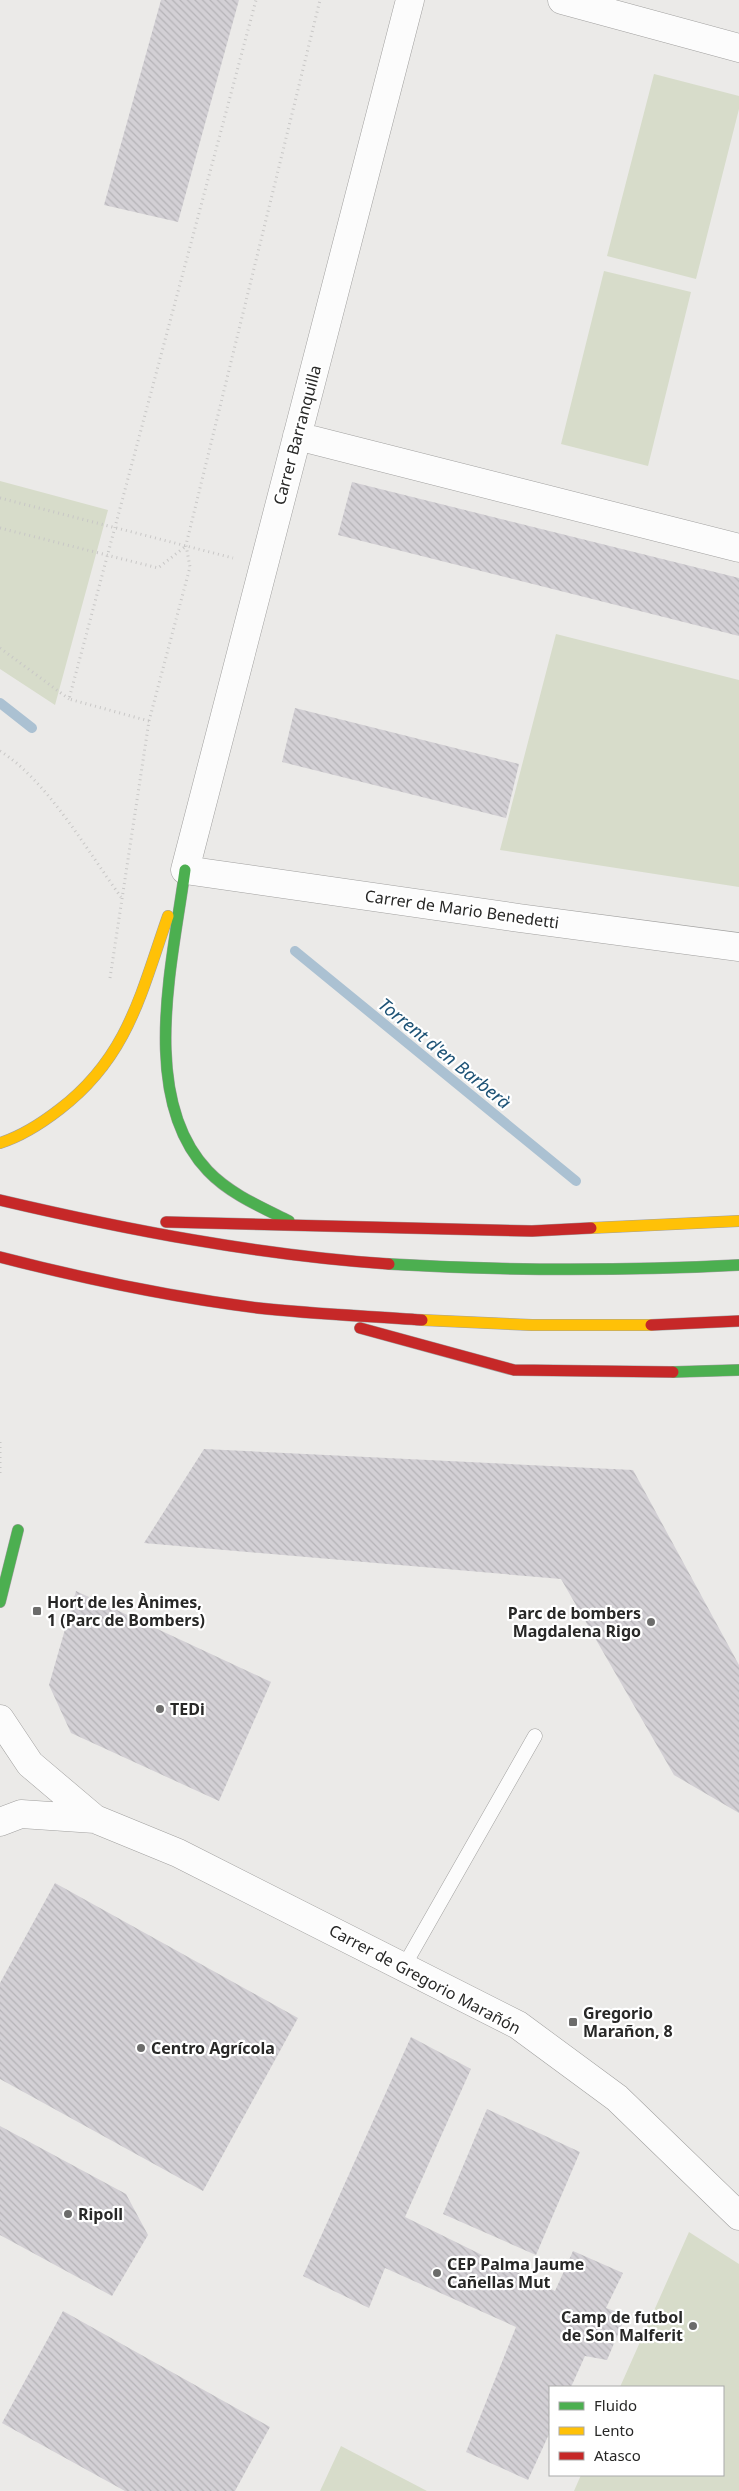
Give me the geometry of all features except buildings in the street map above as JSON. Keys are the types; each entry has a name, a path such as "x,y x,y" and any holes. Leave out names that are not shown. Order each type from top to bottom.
{"main road":[{"path":"0,1142 38,1125 83,1090 102,1070 119,1045 134,1011 185,870"},
{"path":"185,870 168,1013 169,1082 174,1112 185,1140 201,1164 220,1182 241,1196 293,1224"},
{"path":"0,1200 80,1220 270,1253 463,1270 626,1272 739,1266"},
{"path":"80,1220 532,1231 739,1221"},
{"path":"0,1257 64,1274 147,1290 237,1305 304,1312 522,1326 595,1327 739,1320"},
{"path":"304,1312 514,1370 628,1373 739,1370"},
{"path":"0,1602 18,1530"}],"street":[{"name":"Carrer Barranquilla","path":"185,870 410,0"},
{"path":"562,0 739,48"},
{"path":"297,436 739,548"},
{"name":"Carrer de Mario Benedetti","path":"185,870 519,918 739,947"},
{"name":"Carrer de Gregorio Marañón","path":"0,1719 30,1764 95,1818 178,1853 518,2025 617,2098 739,2216"},
{"name":"Carrer de Gregorio Marañón","path":"0,1822 21,1814 95,1818"}],"lane":[{"path":"404,1966 535,1736"}],"path":[{"path":"69,699 256,0"},
{"path":"109,988 149,721 190,567 186,545 320,0"},
{"path":"0,498 263,566"},
{"path":"0,528 158,568 186,545"},
{"path":"0,648 69,699 149,721"},
{"path":"0,751 14,760 52,802 121,898"},
{"path":"0,1442 0,1474"}],"green space":[{"path":"654,74 739,96 739,109 696,279 607,256"},
{"path":"604,271 691,292 648,466 561,444"},
{"path":"0,481 108,510 55,705 0,669"},
{"path":"556,634 739,680 739,887 500,850"},
{"name":"Camp de futbol de Son Malferit","path":"689,2232 739,2264 739,2491 574,2491 581,2476 724,2476 724,2386 620,2386"},
{"path":"341,2446 427,2491 320,2491"}],"waterway":[{"name":"Torrent d'en Barberà","path":"0,703 32,728"},
{"name":"Torrent d'en Barberà","path":"295,951 576,1181"}],"traffic: fast":[{"path":"185,870 169,986 166,1027 167,1067 173,1106 186,1141 208,1171 226,1187 289,1221"},
{"path":"389,1264 564,1269 739,1265"},
{"path":"673,1372 739,1370"},
{"path":"0,1602 18,1530"}],"traffic: slow":[{"path":"0,1143 24,1133 60,1109 83,1089 102,1068 117,1045 140,997 168,916"},
{"path":"591,1228 739,1221"},
{"path":"422,1320 532,1325 651,1325"}],"traffic: jam":[{"path":"0,1200 193,1240 242,1248 389,1264"},
{"path":"166,1222 532,1231 591,1228"},
{"path":"0,1257 128,1287 225,1304 299,1312 422,1320"},
{"path":"651,1325 739,1321"},
{"path":"360,1328 514,1370 673,1372"}],"place":[{"name":"Hort de les Ànimes, 1 (Parc de Bombers)","path":"37,1611"},
{"name":"Parc de bombers Magdalena Rigo","path":"651,1622"},
{"name":"TEDi","path":"160,1709"},
{"name":"Gregorio Marañon, 8","path":"573,2022"},
{"name":"Centro Agrícola","path":"141,2048"},
{"name":"Ripoll","path":"68,2214"},
{"name":"CEP Palma Jaume Cañellas Mut","path":"437,2273"},
{"name":"Camp de futbol de Son Malferit","path":"693,2326"}]}
